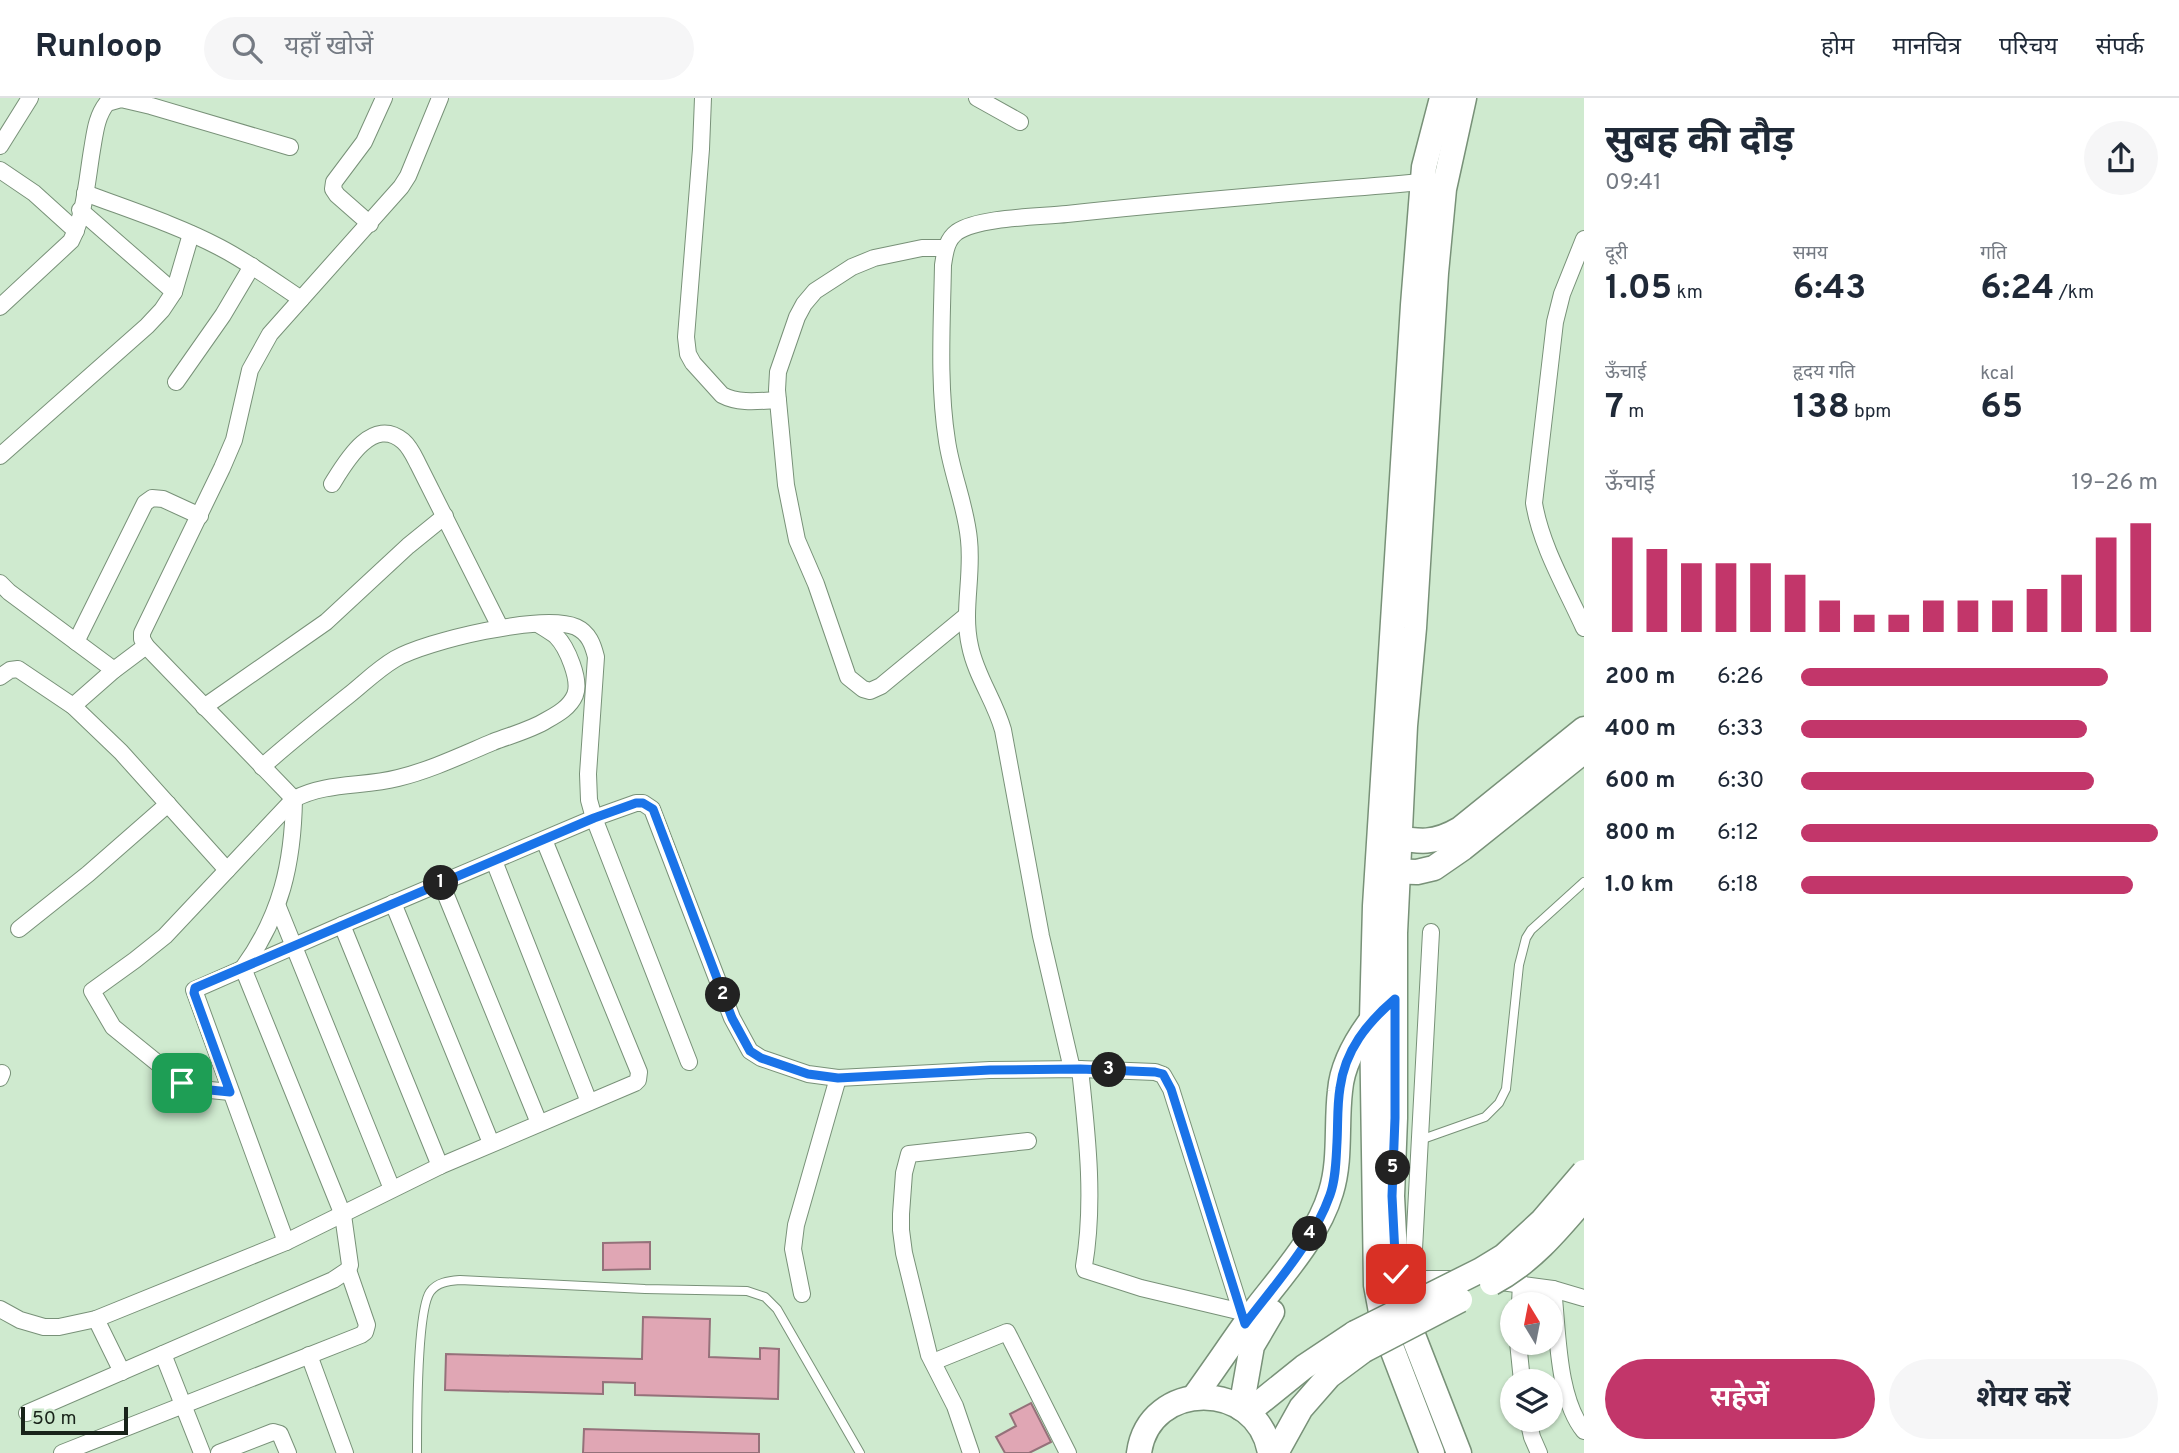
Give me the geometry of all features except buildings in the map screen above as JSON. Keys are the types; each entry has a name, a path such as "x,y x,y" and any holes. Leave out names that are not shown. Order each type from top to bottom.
{"main road":[{"path":"1390,837 1385,731 1423,182 1427,153 1442,98"},
{"path":"1459,1453 1402,1307 1404,1286 1395,1265 1392,1196 1395,999 1388,871 1414,628 1443,201 1452,146 1464,98"},
{"path":"1390,837 1417,841 1443,839 1460,829 1584,729"},
{"path":"1388,871 1418,872 1434,868 1449,859 1584,751"},
{"path":"1388,871 1375,906 1372,1019 1376,1285 1384,1328 1432,1453"},
{"path":"1194,1397 1314,1229 1331,1192 1336,1166 1340,1088 1349,1059 1358,1038 1372,1019 1395,999"},
{"path":"1276,1453 1301,1408 1359,1342 1504,1256 1542,1221 1584,1172"},
{"path":"1244,1410 1304,1367 1502,1278 1555,1233 1584,1199"},
{"path":"1244,1410 1246,1327"},
{"path":"1139,1453 1148,1427 1160,1413 1176,1402 1194,1397 1213,1397 1231,1402 1244,1410 1260,1426 1270,1453"}],"street":[{"path":"0,146 5,127 30,98"},
{"path":"370,224 333,189 334,182 364,142 384,98"},
{"path":"243,968 263,939 278,907 291,842 294,799 146,646 142,633 234,440 255,358 270,334 401,187 440,98"},
{"path":"704,98 686,337 688,354 722,395 734,401 778,400"},
{"path":"977,98 1020,122"},
{"path":"0,307 64,249 76,231 96,127 107,103 121,99 152,102 290,147"},
{"path":"0,170 34,193 76,231"},
{"path":"1246,1327 1086,1270 1084,1266 1090,1229 1089,1187 1076,1069 1041,936 1003,730 996,709 974,666 967,633 970,565 968,524 947,440 943,402 945,248 951,237 959,231 986,222 1423,182"},
{"path":"85,193 191,234 252,266 301,299"},
{"path":"80,210 174,292"},
{"path":"0,456 162,310 174,292 191,234"},
{"path":"1584,239 1562,294 1555,322 1534,503 1544,541 1584,628"},
{"path":"945,248 922,248 874,258 852,267 815,292 797,317 786,346 779,372 778,400 786,485 794,533 816,584 848,677 870,691 881,686 966,616"},
{"path":"176,382 223,315 252,266"},
{"path":"332,484 348,458 374,435 400,438 408,446 445,516 500,628"},
{"path":"76,642 145,503 152,498 163,499 200,516"},
{"path":"204,707 326,622 408,546 445,516"},
{"path":"0,583 114,670"},
{"path":"230,1092 190,1088 182,1083 113,1027 92,990 164,936 294,799 324,788 374,783 425,770 544,722 565,708 575,696 571,663 564,646 556,636 538,624"},
{"path":"262,767 305,729 391,662 408,652 500,628 538,624 577,628 585,633 593,644 596,657 588,786 594,818 689,1062"},
{"path":"73,706 146,646"},
{"path":"0,677 10,670 18,669 73,706 121,752 227,870"},
{"path":"286,1242 194,990 594,818 643,803 653,809 732,1018 750,1051 776,1064 808,1074 838,1078 990,1070 1076,1069 1163,1074 1168,1082 1246,1327"},
{"path":"19,929 88,874 168,804"},
{"path":"0,1309 20,1320 44,1327 59,1327 96,1319 286,1242 440,1166 635,1083 639,1072 544,839"},
{"path":"494,861 589,1102"},
{"path":"441,883 539,1123"},
{"path":"393,903 491,1143"},
{"path":"278,907 392,1189"},
{"path":"342,925 440,1166"},
{"path":"1404,1286 1413,1268 1431,932"},
{"path":"62,1453 365,1332 367,1325 348,1270 351,1259 343,1216 243,968"},
{"path":"802,1294 793,1249 796,1225 838,1078"},
{"path":"971,1453 955,1406 933,1362 922,1329 901,1230 904,1173 909,1154 1028,1142"},
{"path":"27,1413 333,1280 348,1270"},
{"path":"1404,1286 1473,1279 1521,1283 1584,1298"},
{"path":"1521,1283 1521,1292"},
{"path":"1553,1289 1566,1387 1573,1413 1584,1431"},
{"path":"96,1319 122,1372"},
{"path":"933,1362 1007,1332 1068,1453"},
{"path":"163,1354 202,1453"},
{"path":"309,1355 345,1453"},
{"path":"219,1453 277,1432 288,1453"},
{"path":"1531,1432 1539,1453"}],"lane":[{"path":"1420,1140 1485,1117 1499,1103 1506,1089 1519,965 1526,938 1531,930 1584,882"},
{"path":"416,1453 421,1333 426,1301 434,1287 460,1280 645,1289 729,1290 758,1294 772,1302 777,1309 860,1453"}],"route":[{"path":"182,1083 190,1088 230,1092 194,993 195,988 594,818 643,803 653,809 741,1038 750,1051 761,1058 826,1078 1048,1069 1163,1074 1171,1089 1245,1324 1293,1260 1322,1213 1331,1192 1336,1166 1343,1073 1358,1038 1372,1019 1395,999 1392,1196 1396,1274"}]}
